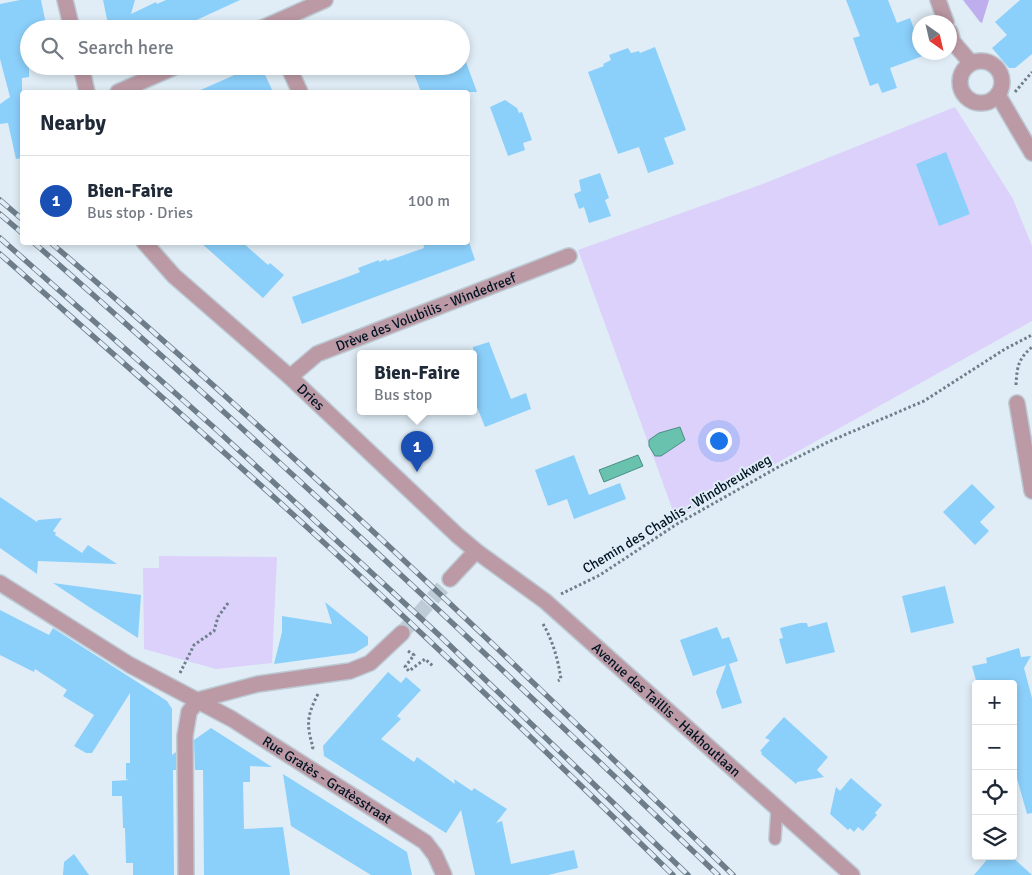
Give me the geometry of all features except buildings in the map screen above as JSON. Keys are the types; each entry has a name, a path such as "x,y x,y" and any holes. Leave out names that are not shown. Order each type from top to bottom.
{"street":[{"path":"65,0 70,20"},
{"path":"283,20 325,0"},
{"path":"938,0 943,15"},
{"path":"957,47 971,63"},
{"path":"1002,100 990,100 982,103 972,101 965,96 960,87 960,78 964,69 971,63 980,61 989,62 997,68 1001,76 1002,100 1032,153"},
{"path":"83,75 87,90"},
{"path":"123,90 157,75"},
{"path":"292,75 299,90"},
{"name":"Dries","path":"147,245 174,276 290,376 476,551"},
{"name":"Drève des Volubilis - Windedreef","path":"290,376 317,354 569,256"},
{"path":"1017,402 1032,491"},
{"path":"450,579 476,551"},
{"name":"Avenue des Taillis - Hakhoutlaan","path":"476,551 545,601 852,875"},
{"name":"Rue Gratès - Gratèsstraat","path":"0,583 130,665 232,719 425,842 435,855 444,875"},
{"path":"186,875 185,736 189,712 198,700 258,684 350,671 370,663 402,633"}],"lane":[{"path":"775,839 777,808"}],"path":[{"path":"1002,100 1032,72"},
{"name":"Chemin des Chablis - Windbreukweg","path":"545,601 600,575 678,524 780,466 828,442 924,401 1005,349 1032,335"},
{"path":"1016,385 1017,368 1023,354 1032,347"},
{"path":"180,673 194,645 214,631 218,617 228,603"},
{"path":"541,621 558,662 561,679 558,682"},
{"path":"403,656 409,650 414,655 405,667 409,672 425,659 434,667"},
{"path":"310,752 313,747 308,732 308,720 311,707 319,692"}],"shaded area":[{"path":"963,0 989,0 982,23 980,22"},
{"path":"955,107 1013,199 1032,246 1032,321 676,519 578,250 760,185"},
{"path":"680,427 685,440 661,456 655,456 649,446 649,440 659,433"},
{"path":"638,455 643,466 604,482 599,470"},
{"path":"159,556 277,557 272,663 216,669 144,649 143,568 159,568"}],"tunnel":[{"path":"402,633 450,579"}],"railway":[{"path":"0,200 20,217"},
{"path":"0,214 20,231"},
{"path":"0,238 218,431 439,635 688,875"},
{"path":"36,245 294,476 718,875"},
{"path":"53,245 138,318 311,474 481,633 733,875"},
{"path":"0,254 355,572 492,700 673,875"}],"place":[{"name":"Bien-Faire","path":"417,472"}]}
